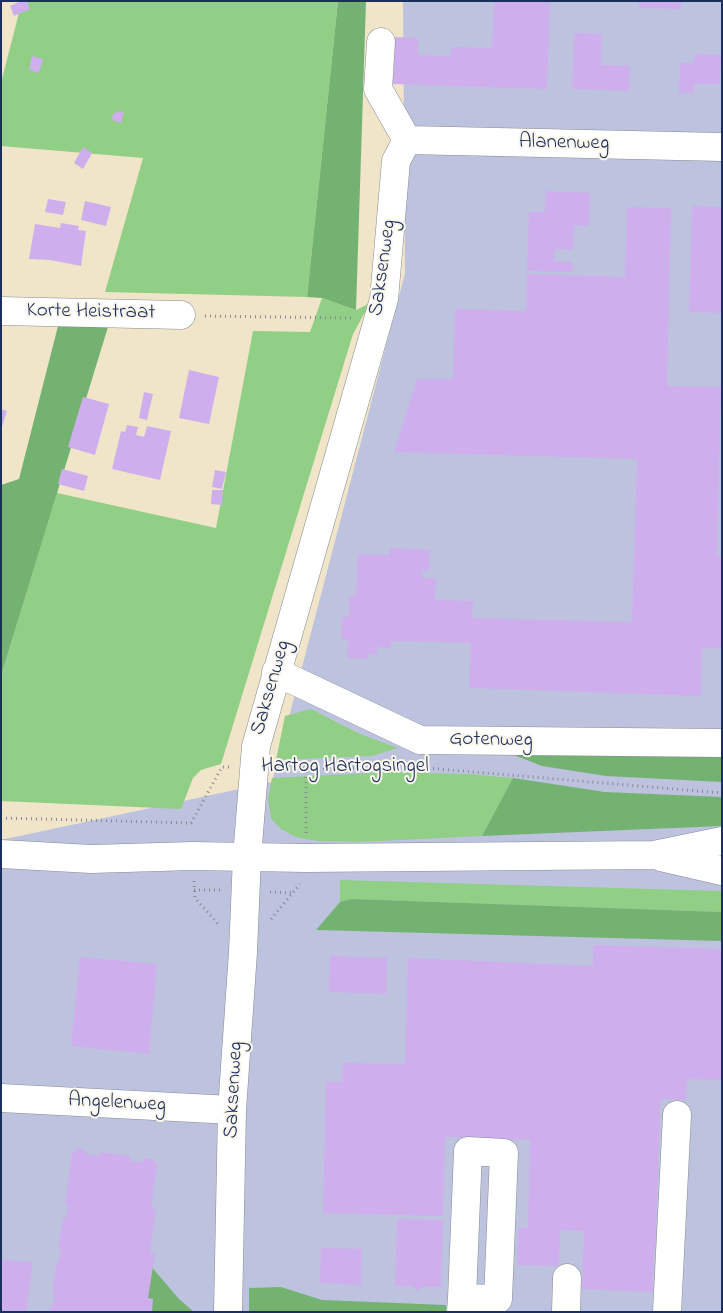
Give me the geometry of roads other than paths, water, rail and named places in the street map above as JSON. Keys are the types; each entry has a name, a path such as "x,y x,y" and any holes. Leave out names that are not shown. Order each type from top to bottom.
{"street":[{"path":"382,42 378,89 407,140"},
{"name":"Alanenweg","path":"407,140 722,147"},
{"name":"Saksenweg","path":"228,1312 232,1110 244,952 247,857 256,746 384,299 396,161 407,140"},
{"name":"Korte Heistraat","path":"1,311 181,315"},
{"name":"Gotenweg","path":"276,672 420,740 722,743"},
{"path":"1,854 91,859 192,856 654,856 722,841"},
{"path":"654,856 722,871"},
{"name":"Angelenweg","path":"1,1098 232,1110"},
{"path":"667,1312 677,1115"},
{"path":"468,1151 504,1153 498,1300 461,1305 468,1151"},
{"path":"566,1312 567,1278"}]}
